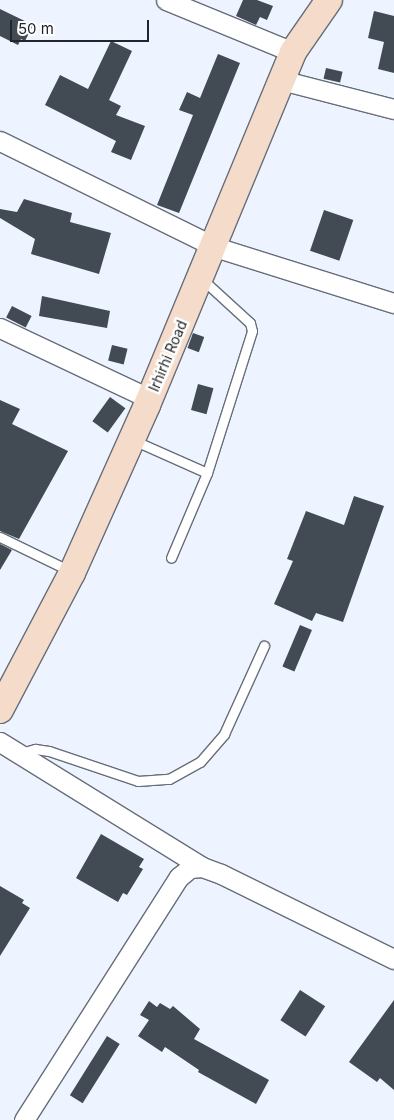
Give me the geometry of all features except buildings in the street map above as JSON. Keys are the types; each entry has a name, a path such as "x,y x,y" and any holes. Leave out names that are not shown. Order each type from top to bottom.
{"street":[{"path":"166,0 292,52"},
{"name":"Irhirhi Road","path":"0,710 72,572 132,440 215,247 292,52 329,0"},
{"path":"281,80 394,108"},
{"path":"0,141 215,247 394,303"},
{"path":"0,328 150,399"},
{"path":"0,742 21,753 202,867 394,959"},
{"path":"24,1120 179,877 190,868 202,867"}],"lane":[{"path":"170,558 207,473 252,331 250,323 201,279"},
{"path":"132,440 207,473"},
{"path":"0,537 72,572"},
{"path":"21,753 35,749 49,751 138,780 169,779 200,762 224,734 264,646"}]}
